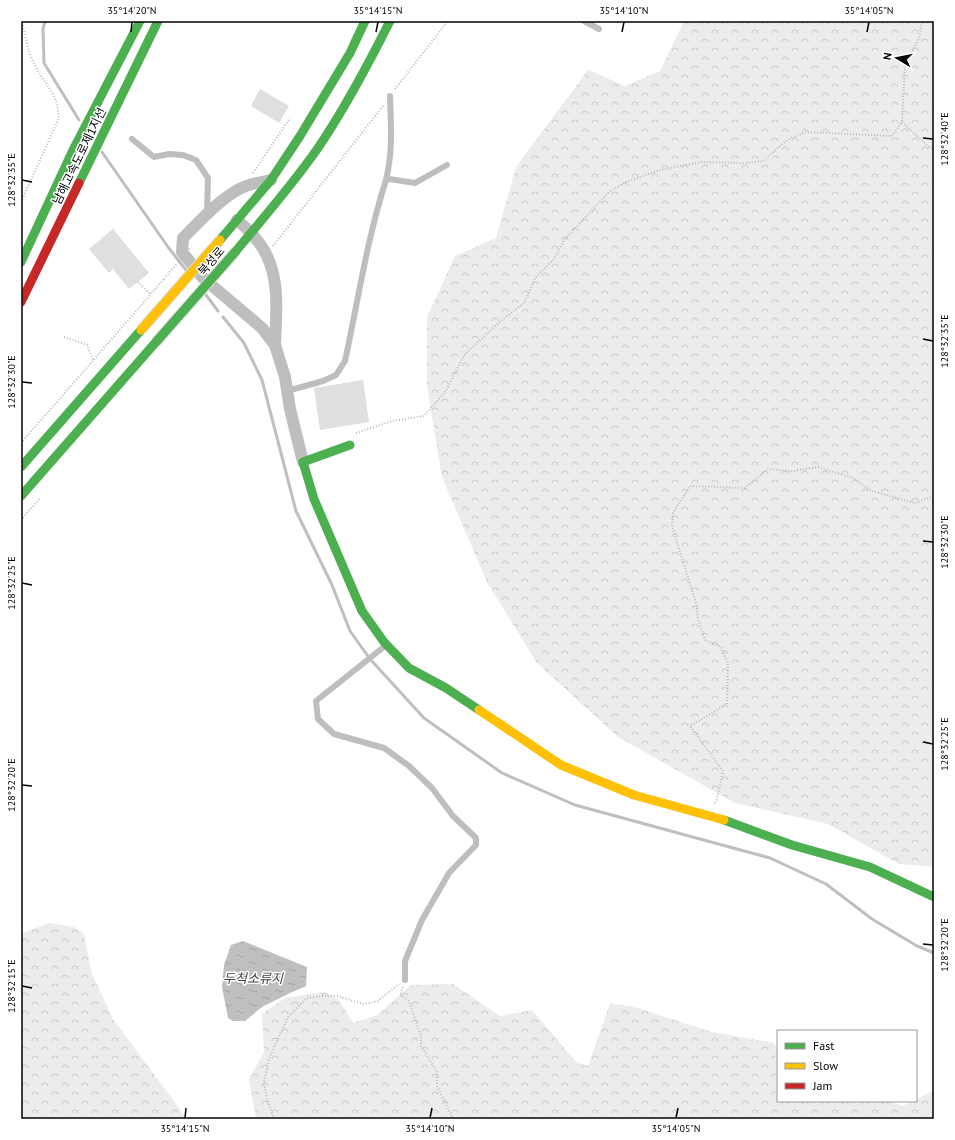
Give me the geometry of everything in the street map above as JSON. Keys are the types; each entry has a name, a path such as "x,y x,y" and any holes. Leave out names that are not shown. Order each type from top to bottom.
{"main road":[{"name":"남해고속도로제1지선","path":"21,262 74,148 140,21"},
{"name":"남해고속도로제1지선","path":"21,302 158,21"},
{"name":"북성로","path":"21,467 142,330 270,180 300,136 350,53 365,21"},
{"name":"북성로","path":"21,496 282,197 318,148 372,59 390,21"},
{"path":"350,444 303,462 314,499 362,611 384,647 409,668 446,688 561,765 634,795 708,815 792,845 870,867 934,897"}],"street":[{"path":"270,180 246,186 237,190 206,215 183,238 182,252 203,278 262,328 275,345"},
{"path":"237,220 251,233 267,255 270,264 277,298 275,345 285,377 290,409 303,462"}],"lane":[{"path":"584,21 599,29"},
{"path":"287,391 323,381 336,375 345,362 369,242 378,202 386,180 391,154 392,132 390,96"},
{"path":"132,139 154,157 169,154 183,155 196,160 208,178 206,215"},
{"path":"386,180 389,179 415,184 447,165"},
{"path":"384,647 316,702 316,713 318,719 334,734 384,748 409,766 432,788 453,816 476,838 476,845 449,873 422,920 405,961 405,980"}],"path":[{"path":"21,202 59,118 54,95 45,84 34,64 24,33 22,21"},
{"path":"267,255 448,21"},
{"path":"350,444 356,433 392,421 424,416 446,391 464,355 501,321 524,303 536,277 554,259 565,239 609,192 626,182 660,170 700,162 745,163 763,161 787,140 806,132 892,136 902,122 905,66 919,38 922,21"},
{"path":"246,186 255,169 290,118"},
{"path":"902,122 929,147 934,149"},
{"path":"21,442 164,279 190,247"},
{"path":"138,282 150,294"},
{"path":"64,337 87,345 93,360"},
{"path":"708,815 717,799 723,771 690,726 727,704 728,663 721,647 705,640 698,618 696,604 672,526 673,513 690,486 745,488 768,469 792,471 818,467 853,478 872,491 915,503 934,496"},
{"path":"274,1119 267,1099 264,1082 270,1056 288,1017 306,998 337,996 364,1004 378,1001 405,980"},
{"path":"405,980 400,995 409,1001 421,1036 421,1046 437,1072 437,1086 453,1119"}],"green space":[{"path":"684,21 934,21 934,867 899,864 828,824 735,803 618,737 537,663 487,582 442,477 427,386 427,317 455,256 496,238 516,167 588,70 625,86 660,71"},
{"path":"49,923 74,927 84,934 92,974 113,1019 187,1119 21,1119 21,934"},
{"path":"453,984 500,1016 532,1010 576,1062 588,1066 610,1004 631,1006 712,1032 774,1043 777,1048 777,1102 890,1102 903,1106 911,1102 917,1102 917,1099 934,1090 934,1119 256,1119 249,1079 264,1052 262,1014 285,998 324,992 339,1000 353,1023 377,1015 411,985"}],"water":[{"name":"두척소류지","path":"243,941 307,967 306,986 262,1007 245,1021 233,1021 228,1018 222,987 224,965 231,945"}],"building":[{"path":"260,89 289,106 279,123 251,106"},
{"path":"113,229 149,273 129,289 113,269 109,273 89,249"},
{"path":"363,380 369,422 320,430 314,388"}],"waterway":[{"path":"45,21 43,29 44,63 79,120"},
{"path":"102,152 168,247 186,270"},
{"path":"206,295 218,311"},
{"path":"223,317 244,343 262,380 296,511 332,585 350,631 370,659 424,718 502,773 575,805 770,858 826,884 872,919 917,946 934,953"}],"traffic: fast":[{"path":"21,262 74,148 140,21"},
{"path":"79,183 158,21"},
{"path":"220,240 271,180 300,136 350,53 365,21"},
{"path":"236,251 318,148 356,86 390,21"},
{"path":"156,342 236,251"},
{"path":"21,467 141,330"},
{"path":"21,496 156,342"},
{"path":"350,445 303,462 314,499 362,611 384,642 409,668 446,688 479,710"},
{"path":"724,820 792,845 870,867 934,897"}],"traffic: slow":[{"path":"141,330 220,240"},
{"path":"479,710 561,765 634,795 724,820"}],"traffic: jam":[{"path":"21,302 79,183"}]}
